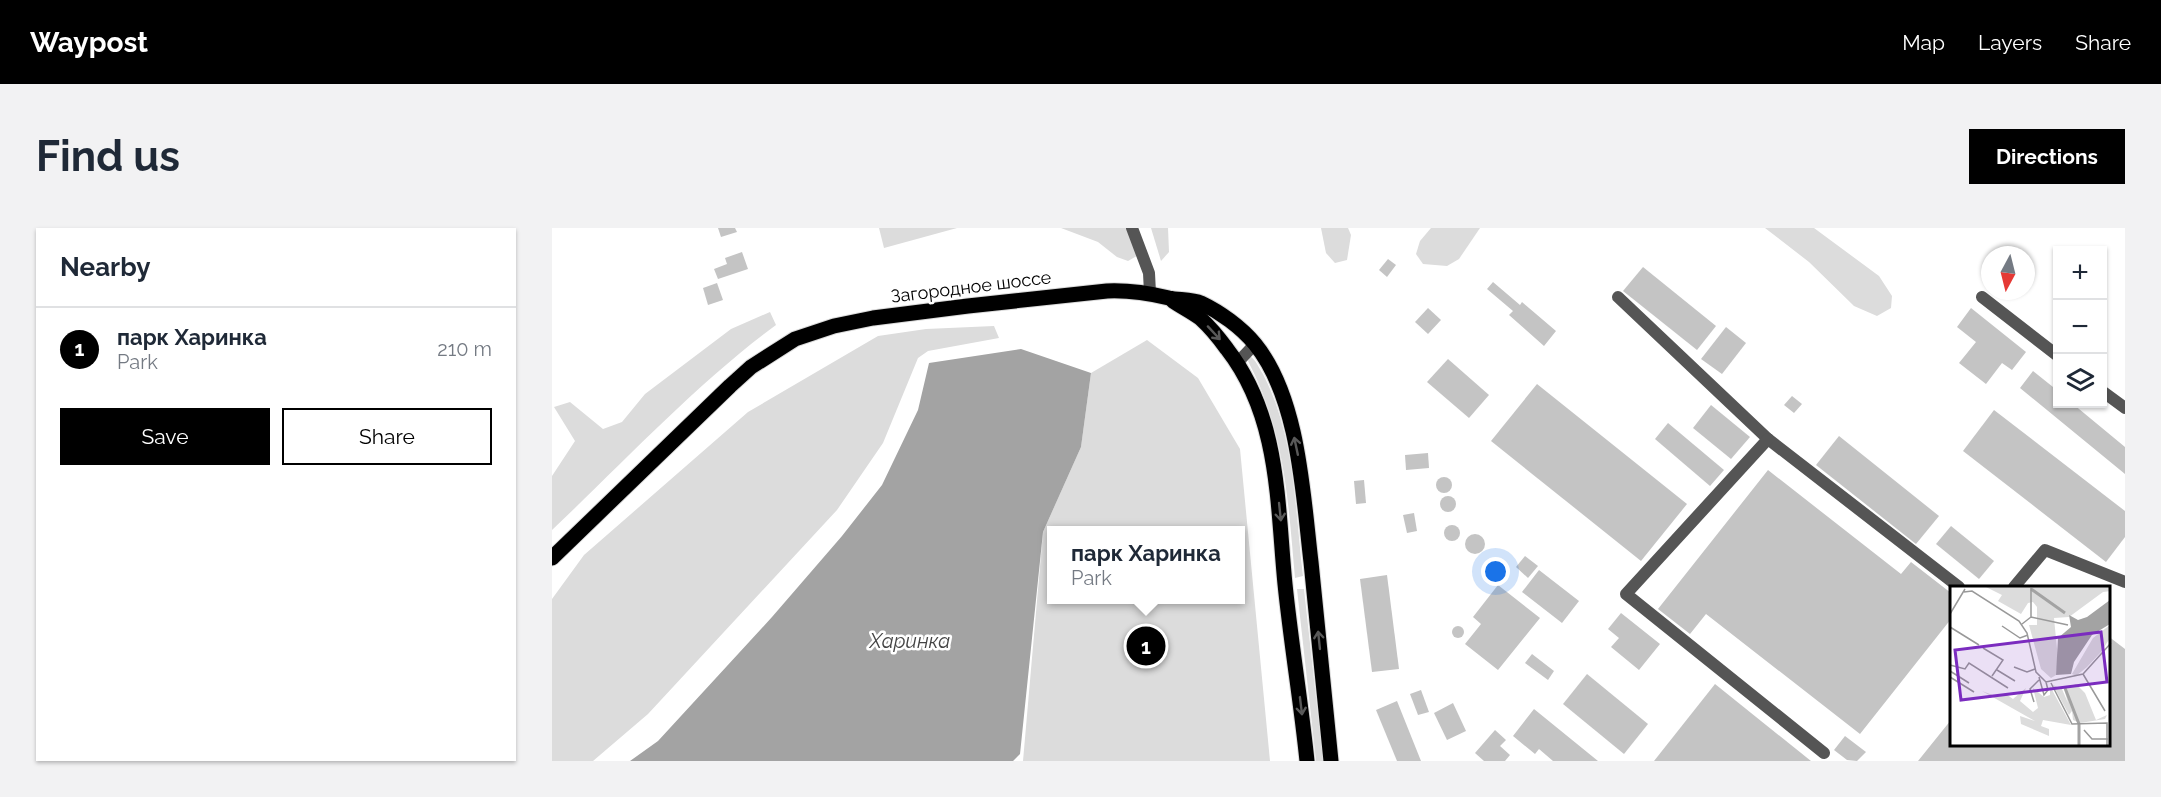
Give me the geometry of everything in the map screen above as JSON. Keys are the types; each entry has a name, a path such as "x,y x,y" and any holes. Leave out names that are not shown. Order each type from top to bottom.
{"main road":[{"name":"Загородное шоссе","path":"552,558 751,367 795,339 854,322 968,306 1107,291 1129,290 1199,302 1232,322 1255,344 1271,370 1292,427 1299,456 1331,761"},
{"path":"1168,298 1200,319 1238,362 1250,384 1266,425 1273,455 1283,536 1285,583 1307,761"}],"street":[{"path":"1132,228 1149,273 1150,293"},
{"path":"1618,297 1768,439 1958,586"},
{"path":"1986,300 2055,354"},
{"path":"1238,362 1255,344"},
{"path":"2107,394 2125,408"},
{"path":"1768,439 1626,594 1824,753"},
{"path":"2015,586 2045,550 2125,582"}],"shaded area":[{"path":"879,228 957,228 884,248"},
{"path":"1061,228 1131,228 1142,253 1128,261 1117,257 1098,242"},
{"path":"1151,228 1168,228 1169,252 1161,261"},
{"path":"1321,228 1348,228 1351,235 1347,260 1335,263 1326,253"},
{"path":"1431,228 1480,228 1459,259 1447,266 1423,264 1416,254 1420,241"},
{"path":"1765,228 1814,228 1879,276 1892,296 1891,308 1877,316 1854,306 1809,262"},
{"path":"770,312 776,325 717,372 552,530 552,476 575,441 554,407 570,402 603,429 622,422 645,394 731,329"},
{"path":"994,326 999,338 928,351 918,358 883,443 837,510 648,714 593,761 552,761 552,599 584,555 748,412 878,336 926,329"},
{"path":"1147,340 1198,378 1240,449 1270,761 1023,761 1043,532 1081,447 1091,373"},
{"path":"1250,356 1256,362 1274,397 1288,447 1303,576 1295,578 1283,467 1270,414 1248,361"},
{"path":"1297,589 1304,589 1323,761 1316,761"}],"water":[{"name":"Харинка","path":"1021,349 1091,373 1081,447 1043,532 1020,754 1013,761 630,761 658,741 772,617 842,536 882,485 918,410 929,363"}],"building":[{"path":"718,228 735,228 737,232 721,237"},
{"path":"742,252 748,269 718,279 714,269 727,264 725,258"},
{"path":"1388,259 1396,265 1387,277 1379,270"},
{"path":"1643,267 1716,326 1697,350 1623,291"},
{"path":"1493,282 1520,305 1522,302 1556,331 1544,346 1509,315 1513,311 1487,289"},
{"path":"717,283 723,300 708,305 703,288"},
{"path":"1428,308 1441,320 1428,334 1415,322"},
{"path":"1971,308 2026,352 2012,370 2002,363 1986,384 1959,363 1976,342 1957,327"},
{"path":"1726,327 1746,343 1722,374 1701,359"},
{"path":"1448,359 1489,395 1469,418 1427,382"},
{"path":"2033,371 2053,387 2053,408 2078,408 2125,447 2125,474 2020,388"},
{"path":"1537,384 1687,504 1641,561 1491,441"},
{"path":"1792,396 1802,404 1794,413 1784,405"},
{"path":"1711,405 1750,437 1731,459 1693,428"},
{"path":"1994,410 2125,511 2125,537 2106,562 1963,451"},
{"path":"1668,423 1724,470 1710,486 1655,439"},
{"path":"1839,436 1939,516 1916,544 1816,465"},
{"path":"1428,453 1429,468 1406,470 1405,455"},
{"path":"1768,470 1901,574 1911,562 1950,592 1950,620 1860,734 1706,614 1690,634 1658,609"},
{"path":"1444,477 1452,485 1444,493 1436,485"},
{"path":"1364,480 1366,503 1356,504 1354,481"},
{"path":"1445,496 1451,496 1456,504 1454,510 1445,512 1440,507 1440,501"},
{"path":"1414,513 1417,531 1407,533 1403,515"},
{"path":"1452,525 1460,533 1452,541 1444,533"},
{"path":"1951,526 1994,561 1979,579 1936,544"},
{"path":"1475,534 1482,537 1485,544 1482,551 1475,554 1468,551 1465,544 1468,537"},
{"path":"1525,556 1538,566 1528,578 1516,567"},
{"path":"1539,570 1579,601 1562,623 1522,592"},
{"path":"1387,575 1399,669 1372,672 1360,579"},
{"path":"1498,585 1540,618 1498,670 1465,644 1481,624 1473,617"},
{"path":"1621,613 1660,644 1639,670 1611,647 1619,638 1608,629"},
{"path":"1460,626 1463,627 1463,637 1456,638 1453,637 1452,630 1453,627"},
{"path":"2110,638 2125,649 2125,761 1918,761 1950,721 1950,746 2110,746"},
{"path":"1532,654 1554,671 1548,680 1525,663"},
{"path":"1587,674 1648,724 1624,754 1563,704"},
{"path":"1715,684 1811,761 1654,761"},
{"path":"1421,690 1429,712 1418,715 1410,694"},
{"path":"1397,701 1421,761 1397,761 1376,710"},
{"path":"1453,703 1466,731 1447,740 1434,713"},
{"path":"1534,709 1598,761 1553,761 1539,749 1535,754 1513,736"},
{"path":"1495,730 1506,740 1500,746 1510,755 1505,761 1484,761 1475,753"},
{"path":"1845,736 1866,752 1857,761 1847,760 1834,750"}],"place":[{"name":"парк Харинка","path":"1146,646"}]}
